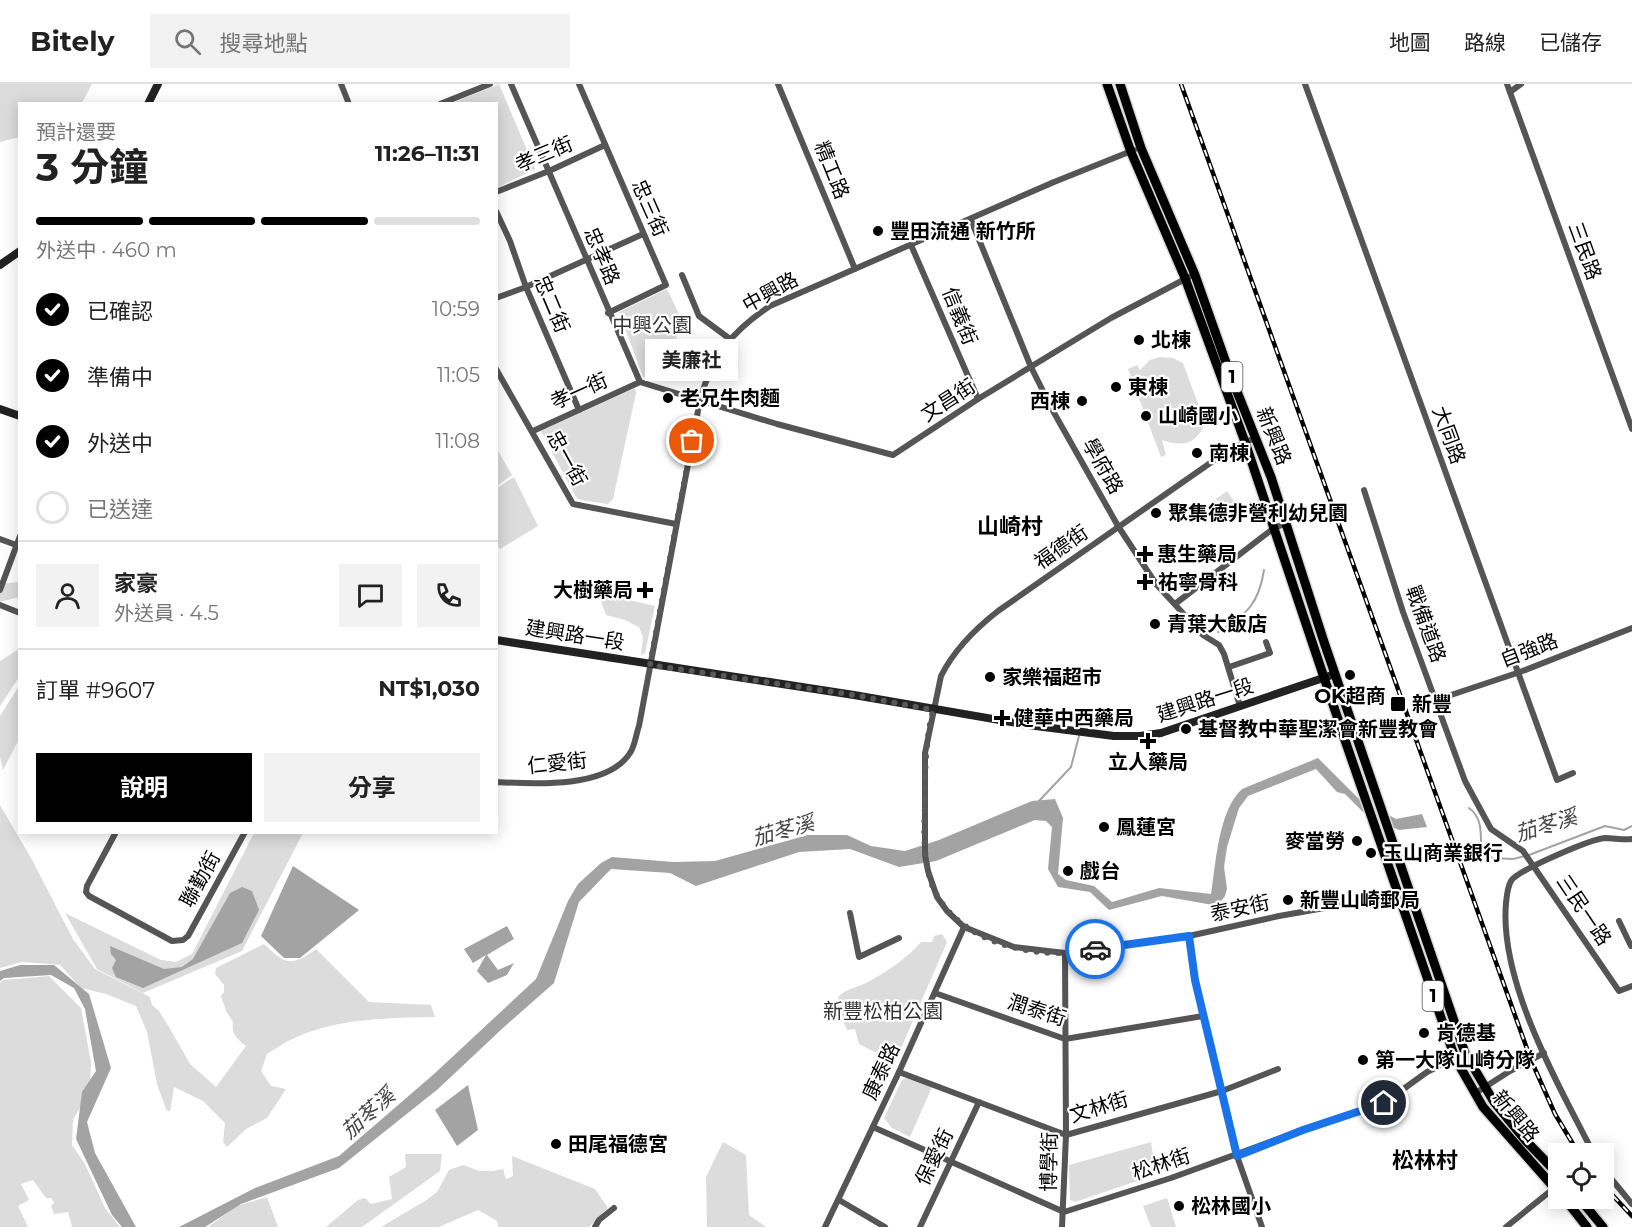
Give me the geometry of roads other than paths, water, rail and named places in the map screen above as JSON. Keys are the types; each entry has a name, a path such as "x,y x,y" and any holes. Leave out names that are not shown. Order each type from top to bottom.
{"main road":[{"name":"新興路","path":"1107,84 1131,152 1190,277 1363,795 1455,1058 1483,1107 1548,1178"},
{"name":"新興路","path":"1120,84 1190,277 1256,438 1287,523 1335,674 1465,1053 1484,1087 1525,1140 1548,1164"},
{"path":"1573,1209 1587,1227"},
{"path":"1588,1209 1603,1227"}],"street":[{"path":"149,102 158,84"},
{"path":"341,84 348,102"},
{"path":"445,102 490,84"},
{"name":"忠孝路","path":"511,84 608,313 640,382"},
{"name":"忠三街","path":"579,84 666,285 608,313"},
{"name":"精工路","path":"778,84 855,269"},
{"name":"大同路","path":"1305,84 1424,415 1520,672 1557,780 1573,773"},
{"name":"三民路","path":"1508,84 1632,429"},
{"path":"1510,92 1521,84"},
{"name":"孝三街","path":"498,191 605,145"},
{"name":"中興路","path":"650,665 700,400 713,364 730,339 770,306 1054,182 1141,147"},
{"name":"忠二街","path":"498,215 579,410"},
{"name":"學府路","path":"971,220 1031,367 1053,411 1118,526 1156,584 1203,635 1219,645 1240,706"},
{"path":"498,297 643,234"},
{"name":"信義街","path":"911,245 978,399"},
{"path":"0,265 18,252"},
{"path":"682,275 699,316 730,339"},
{"name":"文昌街","path":"700,400 777,424 893,455 978,399 1111,318 1190,277"},
{"name":"忠一街","path":"498,372 573,504 676,524"},
{"path":"640,382 700,400"},
{"name":"孝一街","path":"532,431 640,382"},
{"path":"0,409 18,415"},
{"name":"福德街","path":"933,710 941,676 946,666 976,628 1216,459 1256,438"},
{"name":"戰備道路","path":"1364,490 1403,612 1465,781 1491,829 1523,851 1534,866"},
{"path":"1175,604 1274,528 1287,523"},
{"path":"0,539 18,545 0,590"},
{"path":"0,604 18,612"},
{"name":"自強路","path":"1436,700 1520,672 1632,628"},
{"name":"建興路一段","path":"498,640 854,695 933,710 1079,731 1140,736 1161,733 1335,674"},
{"path":"1228,668 1270,653 1266,642"},
{"name":"仁愛街","path":"498,782 554,783 586,779 611,770 631,753 639,726 650,665"},
{"name":"泰安街","path":"933,710 925,753 924,837 928,871 937,897 947,911 964,927 1014,947 1065,953 1189,936 1279,916 1410,893"},
{"name":"聯勤街","path":"115,834 86,892 89,896 172,941 183,940 188,936 244,834"},
{"path":"1589,1143 1544,1053 1516,985 1505,935 1506,899 1511,882 1516,875 1534,866 1591,841 1605,838 1632,840"},
{"name":"三民一路","path":"1534,866 1619,991 1632,986"},
{"path":"850,913 859,957 899,938"},
{"path":"1619,921 1630,946"},
{"name":"康泰路","path":"825,1227 899,1072 964,927"},
{"path":"1189,936 1191,958 1203,1016 1237,1156 1262,1227"},
{"name":"博學街","path":"1062,1227 1066,1135 1065,953"},
{"name":"潤泰街","path":"935,993 1065,1039 1203,1016"},
{"name":"松林街","path":"1064,1212 1237,1156 1303,1130 1384,1103 1427,1072 1465,1053"},
{"path":"1474,1094 1544,1053"},
{"name":"文林街","path":"899,1072 1066,1135 1222,1091 1278,1068"},
{"name":"保愛街","path":"920,1227 979,1102"},
{"path":"873,1127 1064,1212"},
{"path":"1614,1182 1632,1204"},
{"path":"1506,1227 1548,1195"},
{"path":"839,1200 885,1227"},
{"path":"595,1227 599,1220 614,1208"}],"waterway":[{"path":"1218,632 1237,620 1250,607 1259,591 1264,570"},
{"path":"1039,801 1071,767 1081,728"},
{"name":"茄苳溪","path":"1469,808 1479,821 1481,848 1492,858 1513,859 1529,855 1605,826 1624,830 1632,826"}],"railway":[{"path":"1181,84 1531,1060 1555,1114 1572,1143"},
{"path":"1614,1197 1632,1216"}],"place":[{"name":"豐田流通 新竹所","path":"878,231"},
{"name":"北棟","path":"1139,340"},
{"name":"東棟","path":"1116,387"},
{"name":"老兄牛肉麵","path":"668,398"},
{"name":"西棟","path":"1082,401"},
{"name":"山崎國小","path":"1146,416"},
{"name":"美廉社","path":"692,441"},
{"name":"南棟","path":"1197,453"},
{"name":"聚集德非營利幼兒園","path":"1156,513"},
{"name":"惠生藥局","path":"1145,554"},
{"name":"祐寧骨科","path":"1145,582"},
{"name":"大樹藥局","path":"645,590"},
{"name":"青葉大飯店","path":"1155,624"},
{"name":"OK超商","path":"1350,675"},
{"name":"家樂福超市","path":"990,677"},
{"name":"新豐","path":"1398,704"},
{"name":"健華中西藥局","path":"1002,718"},
{"name":"基督教中華聖潔會新豐教會","path":"1186,729"},
{"name":"立人藥局","path":"1148,741"},
{"name":"鳳蓮宮","path":"1104,827"},
{"name":"麥當勞","path":"1357,841"},
{"name":"玉山商業銀行","path":"1371,853"},
{"name":"戲台","path":"1068,871"},
{"name":"新豐山崎郵局","path":"1288,900"},
{"name":"肯德基","path":"1424,1033"},
{"name":"第一大隊山崎分隊","path":"1363,1060"},
{"name":"田尾福德宮","path":"556,1144"},
{"name":"松林國小","path":"1179,1206"}],"district":[{"name":"山崎村","path":"1010,526"},
{"name":"松林村","path":"1425,1160"}],"park label":[{"name":"中興公園","path":"652,325"},
{"name":"新豐松柏公園","path":"883,1011"}]}
